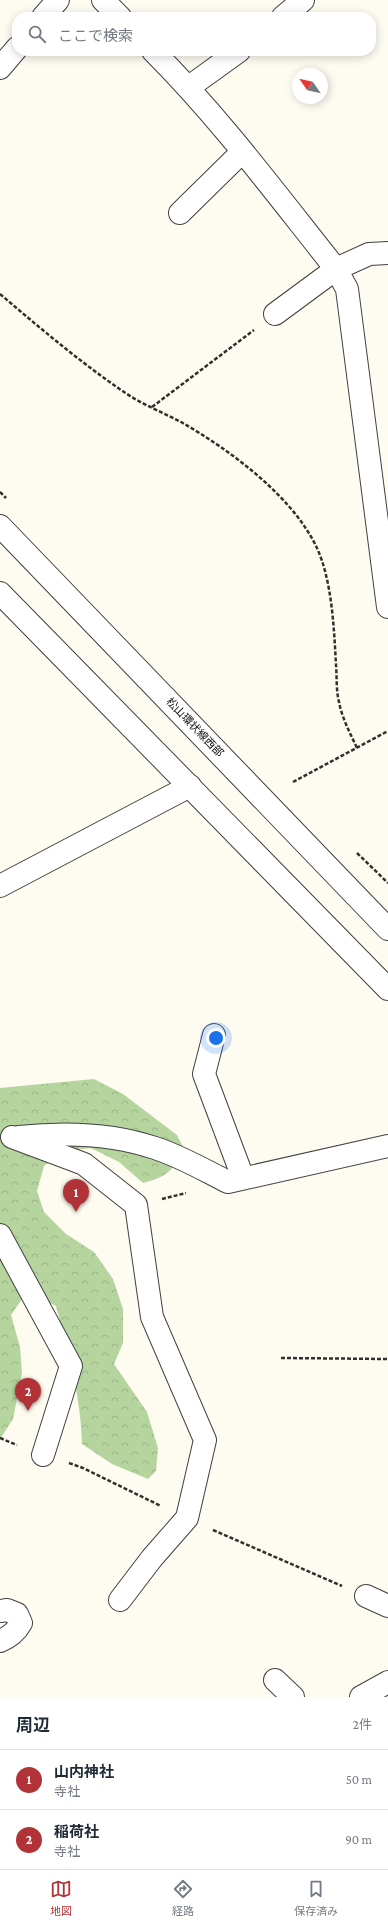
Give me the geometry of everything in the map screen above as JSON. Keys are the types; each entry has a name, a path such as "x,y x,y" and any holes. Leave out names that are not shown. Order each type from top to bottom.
{"street":[{"path":"47,12 58,0"},
{"path":"103,0 115,12"},
{"path":"289,12 303,0"},
{"path":"0,68 12,54"},
{"path":"158,56 189,87 242,152 336,269 347,289 388,606"},
{"path":"189,87 231,56"},
{"path":"180,213 242,152"},
{"path":"275,314 336,269 368,254 388,253"},
{"name":"松山環状線西部","path":"0,526 388,929"},
{"path":"0,593 388,988"},
{"path":"0,886 190,786"},
{"path":"214,1036 204,1074 235,1180"},
{"path":"6,1137 77,1134 117,1138 156,1148 192,1164 235,1180 388,1146"},
{"path":"6,1137 84,1164 136,1206 152,1317 205,1440 187,1518 152,1558 120,1600"},
{"path":"0,1235 71,1366 43,1454"},
{"path":"366,1596 388,1606"},
{"path":"0,1611 8,1610 17,1614 21,1623 16,1632 0,1641"},
{"path":"275,1680 293,1697"},
{"path":"361,1697 388,1682"}],"path":[{"path":"0,294 81,361 125,393 182,422 225,451 272,488 300,518 317,547 327,582 339,701 346,725 357,748"},
{"path":"152,407 275,314"},
{"path":"293,782 388,732"},
{"path":"136,1206 235,1180"},
{"path":"281,1358 388,1359"}],"green space":[{"path":"94,1079 123,1094 177,1135 184,1149 169,1172 159,1178 143,1183 119,1162 91,1148 64,1151 44,1166 37,1191 44,1212 66,1234 94,1252 113,1279 123,1309 123,1343 114,1364 147,1412 158,1448 156,1471 148,1479 112,1464 82,1444 76,1392 56,1306 37,1296 22,1299 11,1315 20,1347 22,1373 13,1419 0,1439 0,1088"}],"place":[{"name":"山内神社","path":"76,1212"},
{"name":"稲荷社","path":"28,1411"}]}
